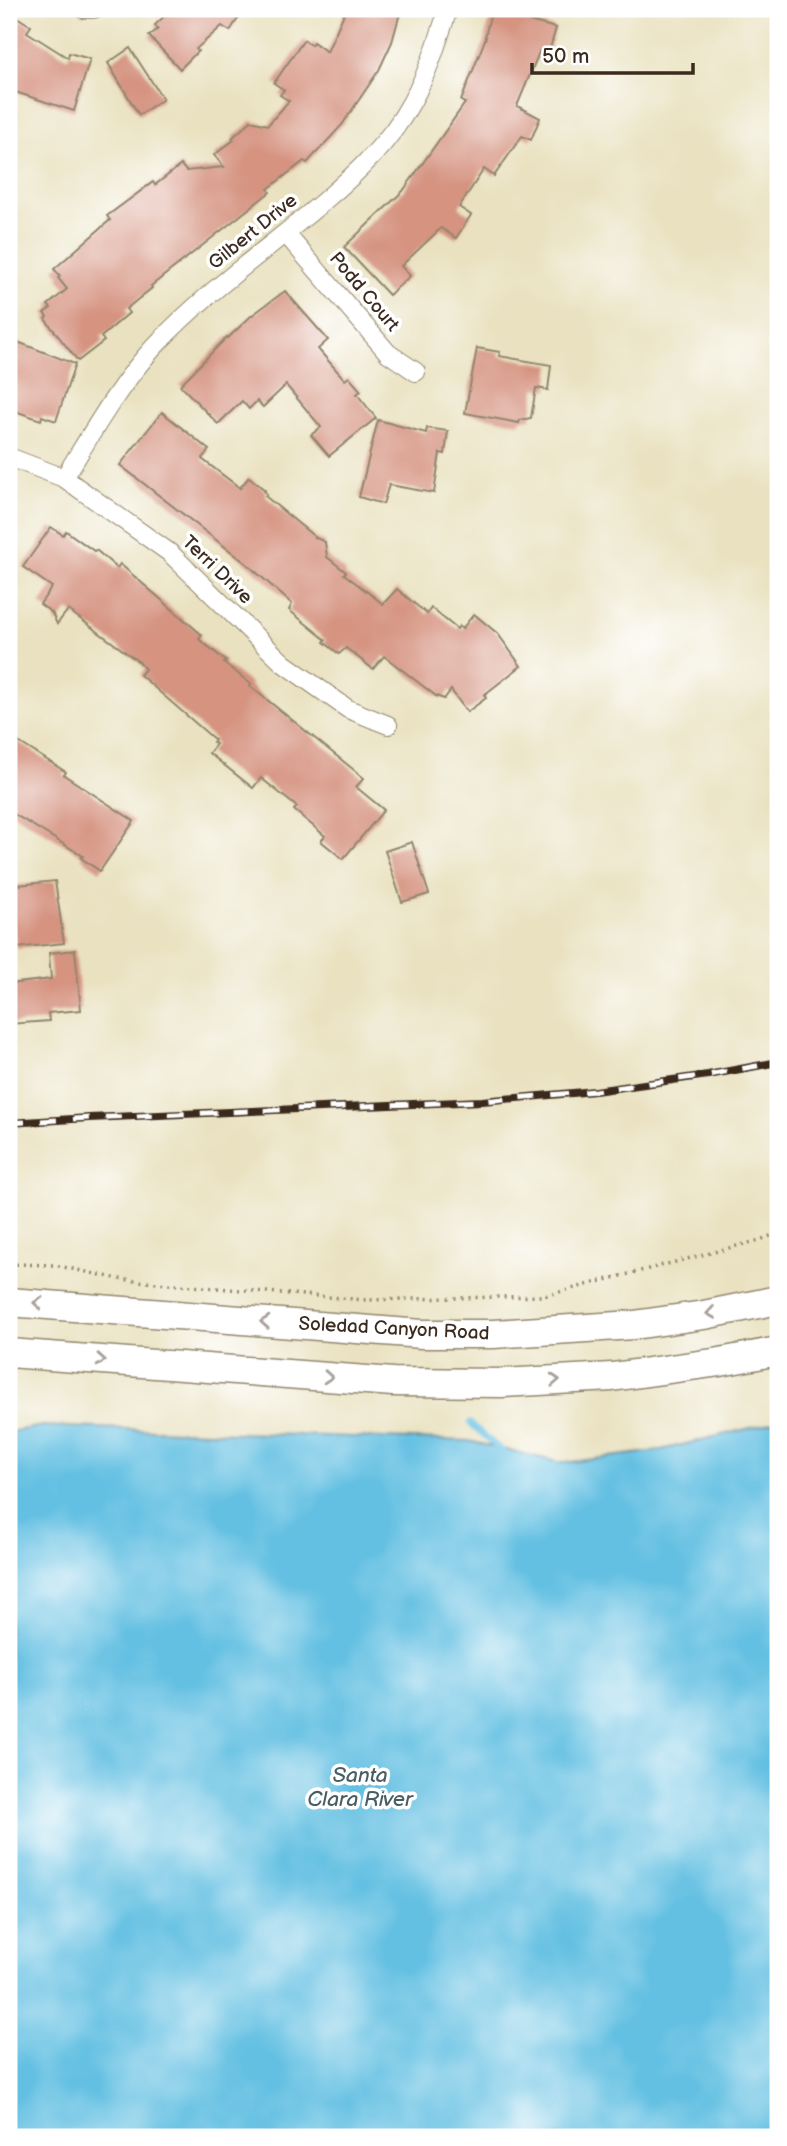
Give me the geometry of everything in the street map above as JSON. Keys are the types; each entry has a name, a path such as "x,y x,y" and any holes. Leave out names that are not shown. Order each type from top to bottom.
{"main road":[{"name":"Soledad Canyon Road","path":"9,1302 422,1334 493,1334 634,1325 704,1315 778,1300"},
{"path":"9,1353 393,1382 502,1383 612,1377 720,1363 778,1350"}],"street":[{"path":"83,9 94,9"},
{"name":"Gilbert Drive","path":"64,478 110,405 154,347 209,295 353,176 383,144 411,104 433,57 448,9"},
{"name":"Podd Court","path":"286,233 388,353 416,372"},
{"name":"Terri Drive","path":"9,457 64,478 170,553 283,663 348,709 388,726"}],"path":[{"path":"9,1264 54,1265 119,1279 155,1283 366,1300 544,1296 778,1233"}],"water":[{"name":"Santa Clara River","path":"778,1421 778,2137 9,2137 9,1432 42,1426 469,1441 562,1463 657,1451"}],"building":[{"path":"172,9 244,9 230,31 222,26 196,49 198,51 180,69 149,36 158,29 155,25"},
{"path":"346,9 400,9 400,13 392,42 379,70 342,125 307,163 304,161 268,189 270,192 151,286 152,288 126,309 129,313 101,337 104,341 78,361 45,319 47,317 44,313 51,308 48,305 67,289 54,269 110,220 107,216 181,165 186,171 224,167 214,155 234,140 232,138 251,121 268,125 289,101 280,95 284,90 274,83 304,40 311,45 313,42 327,52"},
{"path":"9,12 31,26 27,32 68,58 69,53 90,59 74,111 9,90"},
{"path":"494,12 556,28 549,52 540,50 517,106 540,118 531,140 522,136 494,176 484,169 459,207 471,215 456,238 441,228 401,266 410,276 389,295 344,247 403,191 465,103 461,101 486,37 490,16 493,16"},
{"path":"130,48 163,99 139,115 108,63"},
{"path":"285,291 328,340 318,349 345,380 349,377 361,391 357,394 376,418 329,456 311,435 321,427 286,385 263,407 257,401 249,409 242,401 218,424 180,385 227,337"},
{"path":"15,341 75,364 56,421 42,416 41,420 9,409 9,353"},
{"path":"477,348 500,352 499,356 551,365 548,390 536,388 531,418 520,420 519,423 465,413"},
{"path":"162,412 209,450 202,459 240,488 249,477 265,490 265,496 316,538 325,542 327,557 383,604 397,589 427,614 431,608 457,629 459,626 462,629 474,614 498,634 521,666 467,712 451,690 444,699 436,696 384,656 373,669 346,648 339,654 289,610 292,604 247,564 120,465"},
{"path":"378,420 426,433 427,428 448,431 445,454 440,453 434,493 389,485 383,504 359,497"},
{"path":"51,527 63,535 66,531 96,550 117,568 120,564 202,635 199,639 251,684 250,686 364,778 356,787 384,810 343,859 321,841 325,836 294,810 297,807 261,778 253,788 209,753 216,744 213,742 215,740 140,675 145,669 139,662 68,610 57,624 52,613 40,604 52,587 23,567"},
{"path":"9,736 66,772 64,775 134,821 100,871 81,858 83,856 9,811"},
{"path":"412,842 429,894 402,902 385,851"},
{"path":"55,881 64,943 16,948 9,886"},
{"path":"75,950 81,1010 48,1013 49,1021 9,1024 9,984 51,979 49,953"}],"waterway":[{"path":"470,1423 502,1451"}],"railway":[{"path":"9,1123 482,1101 595,1091 778,1062"}]}
